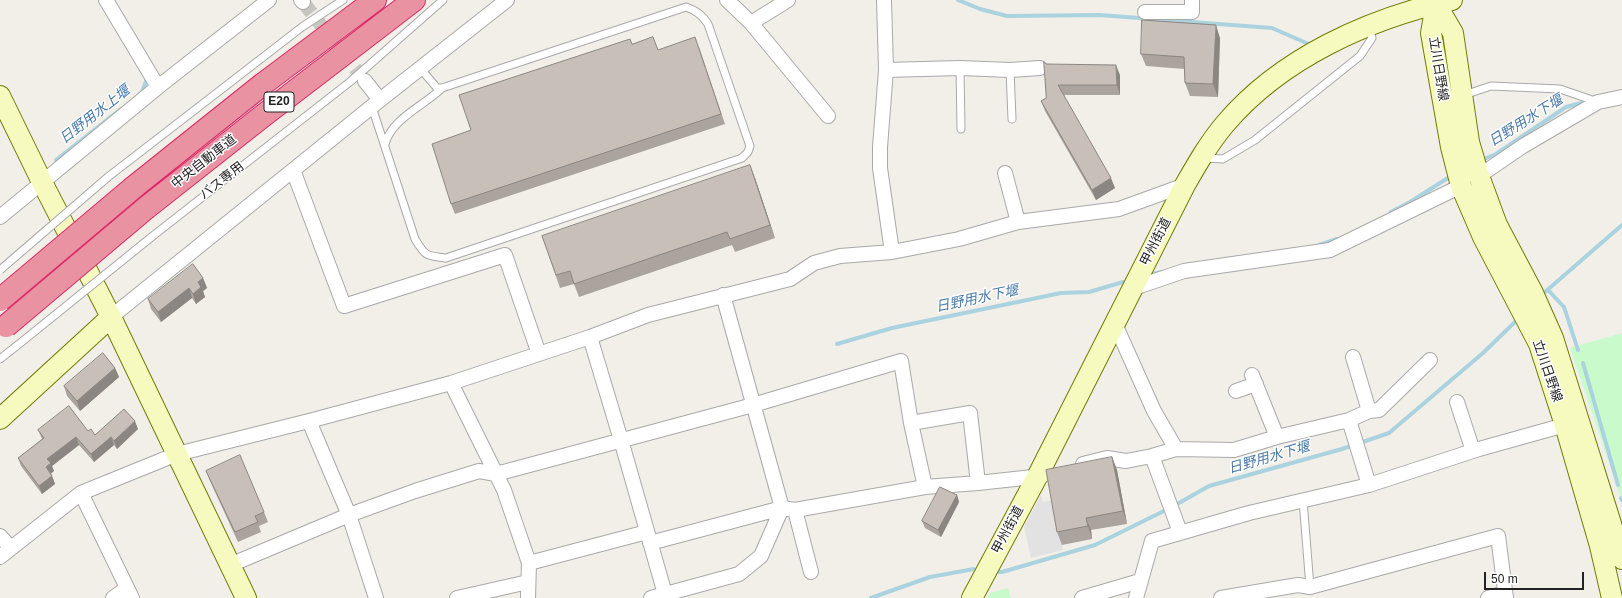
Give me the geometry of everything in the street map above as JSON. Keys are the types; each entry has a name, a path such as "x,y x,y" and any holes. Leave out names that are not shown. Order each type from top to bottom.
{"highway":[{"name":"中央自動車道","path":"0,300 134,187 263,84 375,0"},
{"name":"中央自動車道","path":"3,329 146,208 264,114 414,0"}],"main road":[{"name":"甲州街道","path":"972,598 1037,477 1185,185 1201,158 1225,124 1248,100 1280,74 1324,47 1393,17 1444,2"},
{"name":"立川日野線","path":"1444,2 1453,33 1469,142 1479,176 1497,225 1533,293 1546,341 1565,425 1600,546 1612,598"},
{"name":"立川日野線","path":"1444,2 1431,33 1451,147 1461,186 1483,237 1546,341 1622,559"},
{"path":"0,96 111,318 246,598"},
{"path":"0,419 111,318"}],"street":[{"path":"106,0 152,77"},
{"path":"0,217 42,182 152,77 269,0"},
{"path":"111,318 376,103 507,0"},
{"path":"727,0 751,23 828,116"},
{"path":"751,23 788,0"},
{"path":"884,0 886,70 880,147 880,168 892,252"},
{"path":"1145,12 1192,12 1192,0"},
{"path":"886,70 960,68 1010,70 1040,68"},
{"path":"365,81 376,103"},
{"path":"1479,176 1522,146 1598,102 1622,97"},
{"path":"293,170 344,306 505,255 539,354"},
{"path":"1005,174 1018,222"},
{"path":"0,557 81,493 177,454 451,383 590,337 648,315 790,279 814,263 840,256 892,252 959,239 1018,222 1119,209 1185,185"},
{"path":"1131,289 1184,271 1330,250 1461,186"},
{"path":"723,295 753,405 811,572"},
{"path":"1115,324 1154,411 1176,449"},
{"path":"590,337 665,594"},
{"path":"1353,357 1369,411"},
{"path":"1072,468 1107,458 1126,461 1152,456 1176,449 1234,450 1349,420 1369,411 1379,410 1430,360"},
{"path":"230,566 348,515 415,491 479,472 496,474 753,405 901,361 911,423 925,487"},
{"path":"1236,391 1254,380 1277,438"},
{"path":"451,383 504,490 529,563 528,598"},
{"path":"1457,402 1473,451"},
{"path":"911,423 970,413 978,483"},
{"path":"1349,420 1369,484"},
{"path":"309,421 348,515 376,598"},
{"path":"1136,598 1152,540 1250,513 1369,484 1473,451 1565,425"},
{"path":"1152,456 1180,532"},
{"path":"529,563 788,509 925,487 1037,477 1058,472"},
{"path":"81,493 129,593 113,598"},
{"path":"651,598 739,574 761,556 788,509"},
{"path":"0,536 11,548"},
{"path":"1221,598 1298,585 1312,592 1498,536 1505,595 1488,598"},
{"path":"1082,598 1140,581"},
{"path":"457,598 528,582"}],"lane":[{"path":"0,270 108,177 302,27 343,0"},
{"name":"バス専用","path":"0,359 154,235 351,81 443,0"},
{"path":"376,103 385,144 415,239 423,253 433,257 446,258 742,158 748,152 750,146 708,24 702,15 686,7 442,88 437,88 420,68"},
{"path":"1201,158 1222,159 1255,140 1360,56 1372,38 1369,27"},
{"path":"960,68 961,129"},
{"path":"1010,70 1012,119"},
{"path":"1463,96 1491,86 1552,88 1560,89 1598,102"},
{"path":"385,144 387,135 398,122 433,97 442,88"},
{"path":"1303,500 1312,592"}],"green space":[{"path":"1622,333 1622,501 1570,348"},
{"path":"1008,588 1011,598 987,598 990,593"}],"shaded area":[{"path":"1041,495 1043,502 1053,500 1063,550 1031,558 1024,527"}],"building":[{"path":"1142,20 1216,25 1213,84 1185,83 1184,57 1141,54"},
{"path":"653,37 658,50 695,37 721,114 451,204 432,144 471,130 459,95 630,39 632,44"},
{"path":"1044,62 1046,64 1116,65 1117,85 1058,85 1111,178 1092,190 1041,101 1046,98"},
{"path":"750,165 770,225 730,239 727,232 574,284 570,271 556,275 542,236"},
{"path":"193,264 203,278 198,282 201,287 193,294 189,288 158,312 148,299"},
{"path":"103,353 115,368 77,401 64,386"},
{"path":"69,406 88,431 91,429 95,435 124,409 135,421 114,441 111,437 91,454 76,437 47,459 51,463 46,467 52,476 39,486 18,458 44,438 38,430"},
{"path":"240,455 264,512 255,516 258,522 235,532 206,471"},
{"path":"1112,457 1123,511 1086,518 1088,526 1057,532 1046,470"},
{"path":"940,487 957,495 938,530 922,521"}],"waterway":[{"path":"958,0 980,9 1007,16 1099,15 1272,28 1311,45"},
{"name":"日野用水上堰","path":"139,95 142,92 148,76"},
{"name":"日野用水下堰","path":"1484,159 1496,154 1566,107 1581,103"},
{"name":"日野用水上堰","path":"56,160 121,109"},
{"name":"日野用水下堰","path":"1391,212 1410,202 1451,176"},
{"name":"日野用水下堰","path":"1545,292 1622,225"},
{"name":"日野用水下堰","path":"1319,245 1337,239"},
{"name":"日野用水下堰","path":"1152,274 1161,272"},
{"name":"日野用水下堰","path":"837,344 892,328 1061,293 1089,292 1123,282"},
{"path":"1548,290 1564,307 1578,350"},
{"name":"日野用水下堰","path":"999,572 1095,545 1172,507 1209,486 1342,449 1389,433 1483,353 1517,320"},
{"path":"1583,363 1618,485"},
{"name":"日野用水下堰","path":"871,598 930,577 974,569"}],"tunnel":[{"path":"303,2 365,81"}]}
